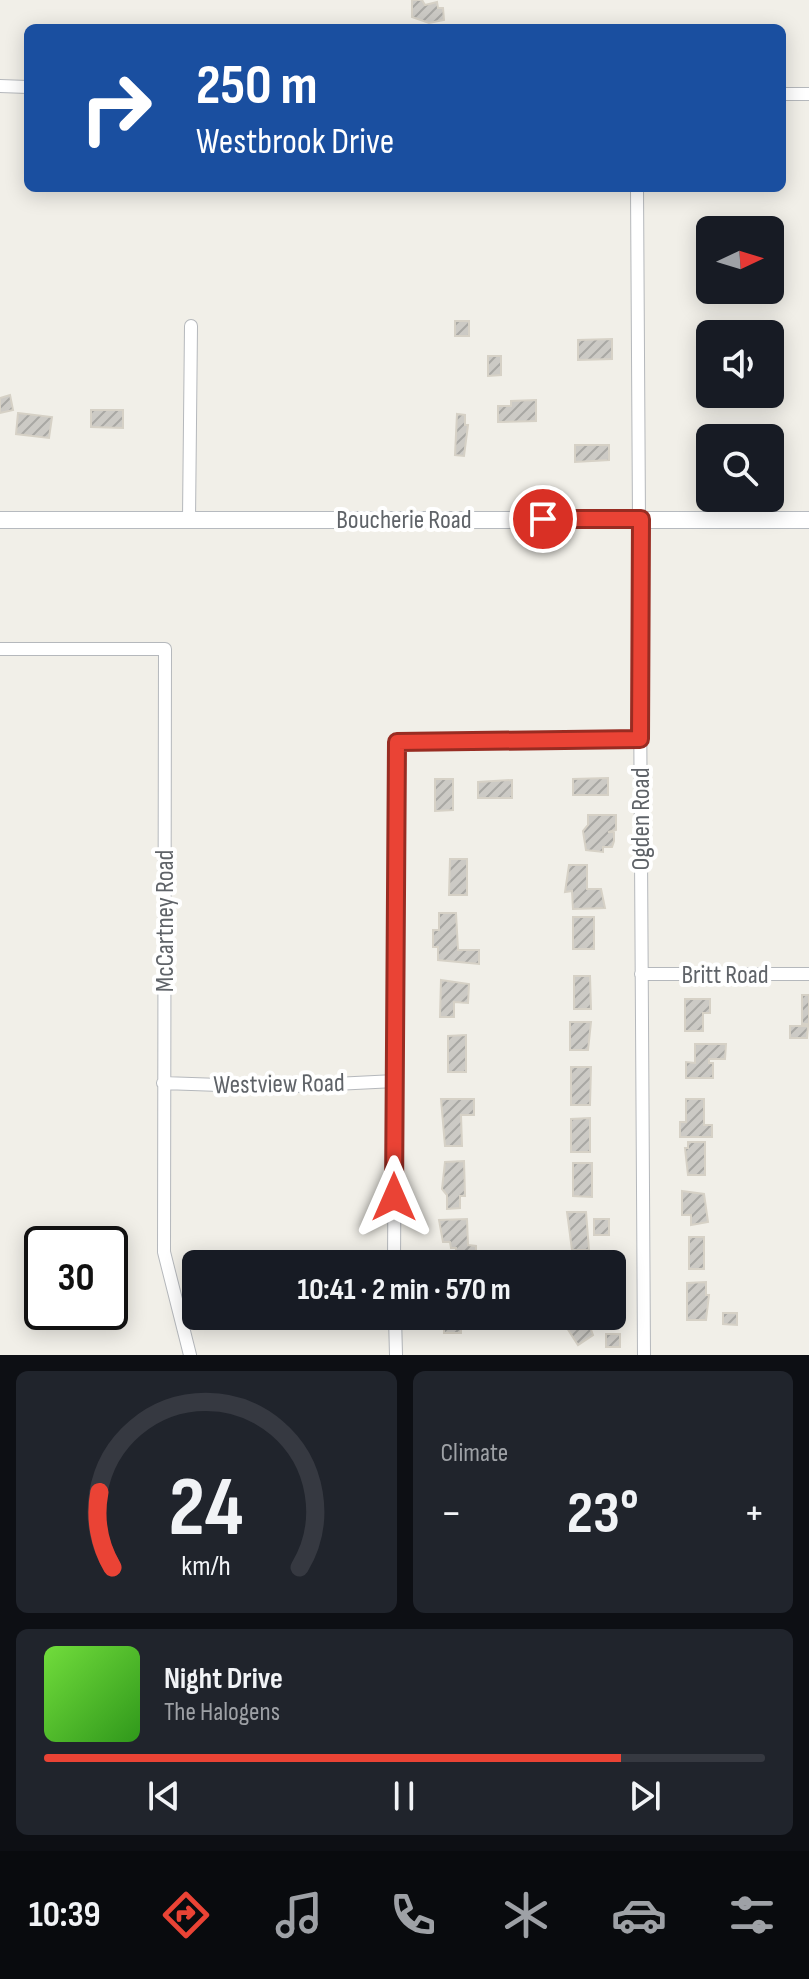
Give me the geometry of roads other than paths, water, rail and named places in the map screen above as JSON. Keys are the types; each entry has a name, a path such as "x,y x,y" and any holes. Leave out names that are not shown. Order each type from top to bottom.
{"main road":[{"name":"Boucherie Road","path":"0,520 809,520"}],"street":[{"path":"0,86 24,87"},
{"path":"786,94 809,94"},
{"name":"Ogden Road","path":"637,192 644,1355"},
{"path":"189,519 191,326"},
{"name":"McCartney Road","path":"0,649 165,649 164,1252 190,1355"},
{"path":"394,1250 397,742 640,739"},
{"name":"Britt Road","path":"641,974 809,974"},
{"name":"Westview Road","path":"163,1083 275,1087 395,1081"},
{"path":"395,1330 396,1355"}]}
